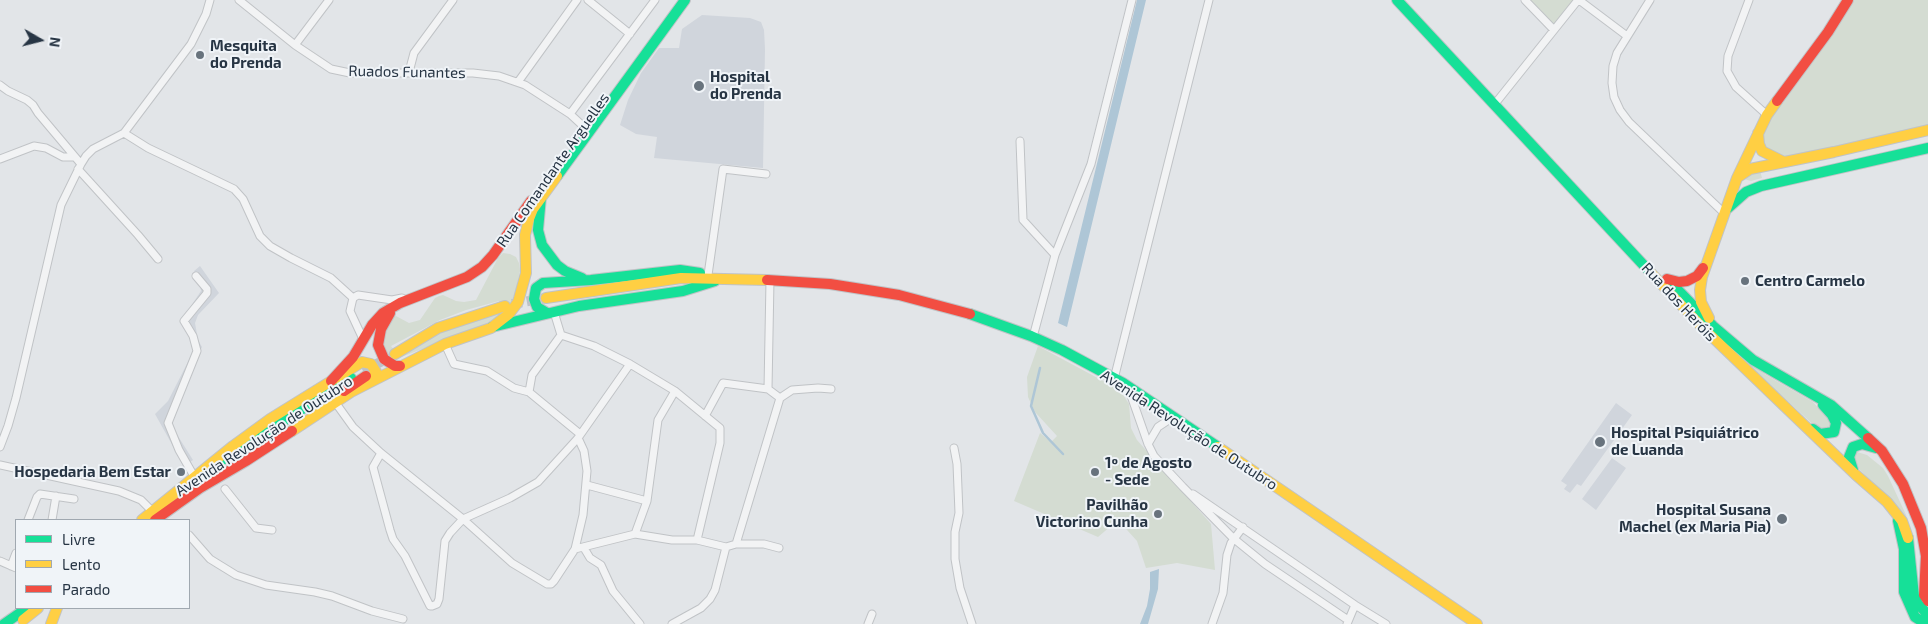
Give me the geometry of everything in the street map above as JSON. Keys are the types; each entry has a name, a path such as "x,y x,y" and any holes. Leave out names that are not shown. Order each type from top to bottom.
{"main road":[{"name":"Rua Comandante Arguelles","path":"331,381 353,358 372,325 383,313 400,303 452,284 476,272 488,261 583,126 676,0"},
{"name":"Rua Comandante Arguelles","path":"590,280 565,271 546,252 538,230 542,196 685,0"},
{"name":"Rua dos Heróis","path":"1397,0 1701,326 1856,476 1881,496 1893,509 1902,521 1908,535 1914,596 1918,604 1928,615"},
{"name":"Rua dos Heróis","path":"1405,0 1713,326 1759,365 1831,406 1882,451 1903,484 1921,528 1926,556 1924,595 1928,601"},
{"path":"1713,326 1703,308 1700,296 1702,277 1737,178 1767,114 1828,32 1848,0"},
{"path":"1737,178 1750,169 1928,130"},
{"path":"1758,132 1762,151 1771,157 1786,162"},
{"path":"1724,213 1734,201 1746,192 1775,182 1928,148"},
{"path":"1772,165 1769,174 1775,182"},
{"path":"491,328 509,314 520,297 526,273 524,246 526,226 533,209 542,196"},
{"path":"1667,279 1687,281 1697,276 1706,263"},
{"name":"Avenida Revolução de Outubro","path":"680,270 725,278 683,291 579,306 537,307 534,302 534,291 539,285 550,282 590,280 680,270"},
{"name":"Avenida Revolução de Outubro","path":"398,359 491,328 548,306 681,278 725,278 830,284 899,295 967,313 1033,338 1062,350 1127,386 1476,624"},
{"path":"398,359 395,366 384,359 378,345 385,319 400,303"},
{"name":"Avenida Revolução de Outubro","path":"154,516 197,483 398,359 438,328 506,308"},
{"path":"197,483 233,446 270,419 358,364 367,362 374,368 376,372 366,377"},
{"name":"Avenida Revolução de Outubro","path":"197,483 246,461 334,402 366,377"},
{"path":"1796,418 1820,434 1834,432 1836,423 1832,415 1810,393"},
{"path":"1856,476 1849,462 1853,448 1858,445 1869,445 1882,451"},
{"path":"1893,509 1904,549 1904,592 1915,617 1926,624"},
{"path":"4,624 26,609"},
{"path":"17,624 37,609"},
{"path":"51,624 57,609"}],"street":[{"path":"0,447 16,398 61,206 79,166 93,149 124,133 191,44 210,0"},
{"name":"Ruados Funantes","path":"239,0 295,45 331,69 339,71 473,73 499,76 518,82 570,114 583,126"},
{"path":"295,45 329,0"},
{"path":"409,72 414,53 453,0"},
{"path":"518,82 577,0"},
{"path":"588,0 630,34"},
{"path":"570,114 654,0"},
{"path":"1033,338 1055,255 1091,164 1132,0"},
{"path":"1114,379 1209,0"},
{"path":"1525,0 1554,30"},
{"path":"1498,100 1579,0 1627,36"},
{"path":"1650,0 1617,53 1613,66 1612,83 1614,96 1620,110 1629,122 1724,213"},
{"path":"1749,0 1728,56 1727,71 1736,87 1767,114"},
{"path":"0,85 33,105 75,157 79,166 158,259"},
{"path":"124,133 148,148 234,189 243,199 260,236 270,246 331,278 353,298"},
{"path":"1020,141 1023,220 1055,255"},
{"path":"0,159 34,146 46,148 63,157 75,157"},
{"path":"708,275 723,169 766,174"},
{"path":"353,298 361,295 392,300 414,295 466,272 503,241"},
{"path":"196,276 205,286 207,293 184,321 194,336 197,351 168,423 179,450 197,483"},
{"path":"768,389 770,280"},
{"path":"353,298 350,311 363,339"},
{"path":"548,306 561,334 594,346 630,364 675,391 718,425 721,432 697,540"},
{"path":"528,392 532,375 561,334"},
{"path":"334,402 353,427 381,453 463,519 512,563 547,584 551,584 575,549 586,502 585,456 579,436 528,392 514,388 487,371 454,364 445,344"},
{"path":"381,453 373,467 393,539 406,556 430,606 437,604 446,541 450,533 463,519 510,498 538,482 579,436 630,364"},
{"path":"705,416 724,383 768,389 780,398"},
{"path":"1127,386 1154,456 1233,538 1265,564 1347,622 1355,605"},
{"path":"736,544 780,398 792,390 831,389"},
{"path":"635,534 647,501 658,420 675,391"},
{"path":"1148,444 1158,427 1175,418"},
{"path":"954,448 958,464 959,512 955,532 955,559 960,588 972,624"},
{"path":"0,465 119,490 141,500 154,516"},
{"path":"587,485 647,501"},
{"path":"1182,487 1355,605 1386,624"},
{"path":"225,490 256,528 272,530"},
{"path":"28,519 40,494 74,499"},
{"path":"52,519 56,496"},
{"path":"1212,624 1223,593 1227,555 1233,538 1243,527"},
{"path":"1921,528 1928,541"},
{"path":"575,549 635,534 672,540 697,540 726,547 736,544 764,544 779,548"},
{"path":"190,536 210,559 236,576 266,585 332,596 372,611 403,619"},
{"path":"672,624 701,608 710,599 726,547"},
{"path":"584,548 590,558 601,565 613,591 640,624"},
{"path":"0,561 14,567"},
{"path":"868,624 872,614"}],"shaded area":[{"path":"1526,0 1578,0 1554,30"},
{"path":"1848,0 1928,0 1928,130 1786,162 1759,144 1767,115"},
{"name":"Hospital do Prenda","path":"702,15 750,18 761,22 764,30 765,49 763,168 654,158 657,137 636,134 620,125 628,100 641,73 659,48 679,48 682,29"},
{"path":"1760,170 1762,178 1751,181 1744,179 1745,176"},
{"path":"503,253 510,254 516,257 519,263 520,271 515,294 505,312 483,326 396,359 389,357 381,337 392,317 396,316 409,323 420,320 435,298 443,295 456,301 476,300 498,258","holes":["499,301 501,313 446,330 398,355 391,346 440,320 466,310"]},
{"path":"200,266 219,293 198,315 195,323 198,340 202,347 169,415 171,425 193,460 184,466 155,414 168,401 193,352 193,343 183,318 201,291 200,282 194,271"},
{"name":"1º de Agosto - Sede","path":"1038,346 1120,390 1129,404 1131,428 1137,440 1211,524 1215,570 1177,563 1146,568 1137,541 1118,520 1098,537 1014,501 1040,433 1051,442 1057,436 1035,412 1028,397 1027,377"},
{"path":"1740,357 1766,375 1813,402 1830,421 1831,426 1826,430 1819,430"},
{"name":"Hospital Psiquiátrico de Luanda","path":"1616,403 1632,415 1581,486 1577,484 1570,493 1564,489 1567,485 1561,481"},
{"path":"1857,452 1867,455 1883,468 1907,517 1857,467 1853,458"},
{"path":"1612,458 1626,468 1596,510 1582,499"}],"water":[{"path":"1137,0 1146,0 1067,327 1058,323"},
{"path":"1159,569 1158,589 1148,624 1140,624 1147,606 1150,572"}],"waterway":[{"path":"1040,368 1031,406 1043,433 1063,454"}],"tunnel":[{"path":"512,304 546,298"},
{"path":"363,371 390,357"}],"traffic: fast":[{"path":"557,176 685,0"},
{"path":"1397,0 1650,272"},
{"path":"1728,208 1746,192 1761,186 1928,148"},
{"path":"541,197 538,230 542,245 557,265 565,271 582,278"},
{"path":"547,313 537,307 534,299 536,288 543,283 591,280 680,270 700,273"},
{"path":"492,327 579,306 683,291 715,281"},
{"path":"1672,284 1713,326 1753,360 1831,405 1868,438"},
{"path":"970,314 1031,336 1062,350 1123,383 1218,447"},
{"path":"222,460 351,378"},
{"path":"1813,429 1820,434 1834,432 1836,423 1823,405"},
{"path":"1853,470 1849,457 1853,447 1862,444 1876,448"},
{"path":"1898,521 1904,549 1904,592 1915,617 1926,624"},
{"path":"1908,538 1914,596 1918,604 1928,615"},
{"path":"4,624 26,609"}],"traffic: slow":[{"path":"1709,318 1701,302 1702,277 1737,178 1767,115 1777,101"},
{"path":"1738,177 1750,169 1928,130"},
{"path":"1758,133 1762,151 1784,162"},
{"path":"292,431 351,392 445,344 491,328 509,314 518,302 526,273 525,235 529,219 533,209 557,176"},
{"path":"1650,272 1701,326 1856,475 1887,502 1902,521 1908,538"},
{"path":"546,298 681,278 767,280"},
{"path":"395,354 438,328 505,306"},
{"path":"143,519 233,446 270,419 362,362 371,364 376,372 369,382"},
{"path":"1218,447 1477,624"},
{"path":"23,620 37,609"},
{"path":"51,624 57,609"}],"traffic: jam":[{"path":"1777,101 1828,32 1848,0"},
{"path":"331,381 353,357 372,325 383,313 400,303 467,277 482,267 493,255 531,201"},
{"path":"1667,279 1679,282 1687,281 1697,276 1703,268"},
{"path":"767,280 830,284 899,295 970,314"},
{"path":"390,313 381,329 378,345 384,359 395,366 400,366"},
{"path":"344,391 366,376"},
{"path":"156,519 200,488 292,431"},
{"path":"1868,438 1882,451 1903,484 1921,528 1926,556 1924,595 1928,601"}],"place":[{"name":"Mesquita do Prenda","path":"200,55"},
{"name":"Hospital do Prenda","path":"699,86"},
{"name":"Centro Carmelo","path":"1745,281"},
{"name":"Hospital Psiquiátrico de Luanda","path":"1600,442"},
{"name":"Hospedaria Bem Estar","path":"181,472"},
{"name":"1º de Agosto - Sede","path":"1095,472"},
{"name":"Pavilhão Victorino Cunha","path":"1158,514"},
{"name":"Hospital Susana Machel (ex Maria Pia)","path":"1782,519"}]}
